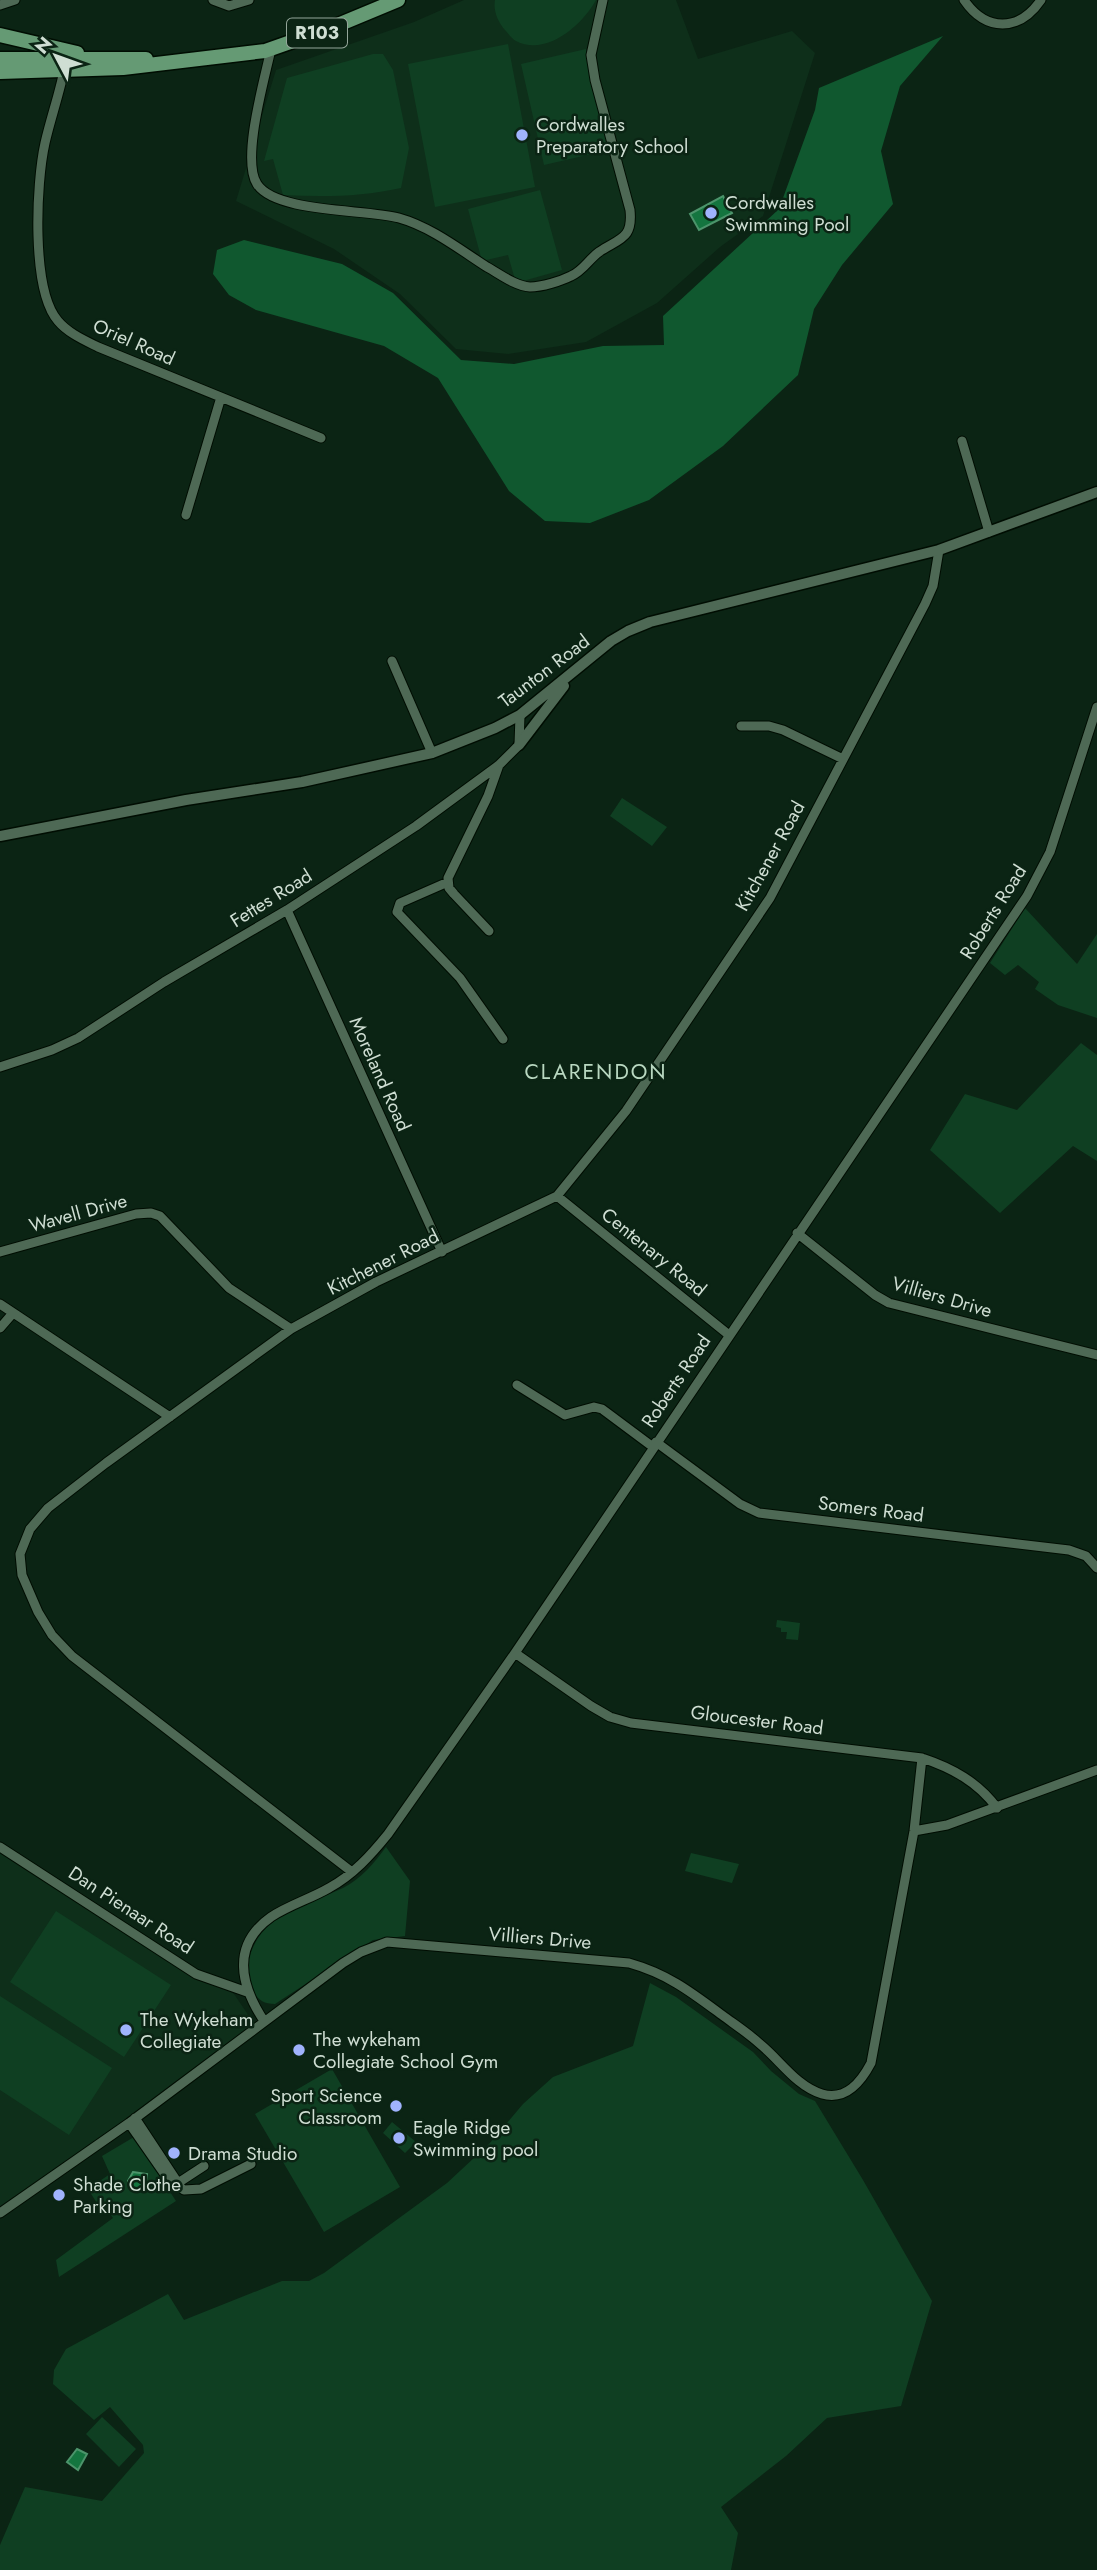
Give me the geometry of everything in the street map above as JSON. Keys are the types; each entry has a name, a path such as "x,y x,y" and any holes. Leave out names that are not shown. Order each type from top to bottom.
{"main road":[{"name":"R103","path":"0,59 122,68 234,56 271,49 398,0"},
{"path":"0,35 98,59"},
{"name":"R103","path":"0,72 98,59 127,58 167,62"}],"street":[{"path":"0,5 15,0"},
{"path":"213,0 229,6 249,0"},
{"path":"271,49 252,142 254,179 262,191 270,197 297,204 399,218 441,237 513,282 535,286 576,274 598,253 622,239 630,227 630,210 595,80 591,55 603,0"},
{"path":"964,0 976,14 999,25 1009,25 1023,19 1041,0"},
{"name":"Oriel Road","path":"65,64 44,145 40,177 40,258 45,296 50,310 73,334 98,347 321,438"},
{"path":"186,515 220,397"},
{"path":"962,441 989,532"},
{"name":"Taunton Road","path":"0,835 186,800 302,782 432,753 520,715 569,678 611,641 650,622 939,550 1097,492"},
{"name":"Kitchener Road","path":"352,1872 72,1656 52,1636 22,1575 20,1554 24,1539 48,1508 291,1329 376,1282 557,1196 626,1111 770,898 925,604 933,586 939,550"},
{"path":"392,661 432,753"},
{"path":"519,745 569,678"},
{"name":"Roberts Road","path":"264,2021 247,1992 242,1973 247,1948 270,1918 329,1888 352,1872 388,1834 515,1653 1027,896 1050,852 1097,707"},
{"path":"519,745 520,715"},
{"path":"741,726 769,726 783,730 844,759"},
{"name":"Fettes Road","path":"0,1067 52,1050 78,1038 163,982 287,911 415,826 499,765 519,745"},
{"path":"489,931 454,894 448,882 488,796 499,765"},
{"path":"448,882 400,903 397,912 454,971 503,1038"},
{"name":"Moreland Road","path":"287,911 442,1252"},
{"name":"Centenary Road","path":"557,1196 729,1335"},
{"name":"Wavell Drive","path":"0,1252 136,1214 151,1213 167,1222 229,1288 291,1329"},
{"name":"Villiers Drive","path":"797,1233 874,1295 889,1303 1097,1355"},
{"path":"0,1304 170,1417"},
{"path":"0,1328 13,1313"},
{"name":"Somers Road","path":"517,1385 565,1415 594,1407 602,1409 740,1504 759,1513 1069,1550 1086,1556 1097,1569"},
{"name":"Gloucester Road","path":"515,1653 610,1717 631,1723 922,1758 960,1774 989,1796 997,1808"},
{"name":"Villiers Drive","path":"0,2213 132,2121 361,1952 387,1942 629,1964 677,1981 760,2043 806,2086 823,2094 840,2095 855,2086 871,2063 914,1831 922,1758"},
{"path":"914,1831 947,1825 1097,1770"},
{"name":"Dan Pienaar Road","path":"0,1847 196,1974 247,1992"},
{"path":"132,2121 168,2179 184,2190 201,2189 251,2164"},
{"path":"132,2121 178,2183 204,2166"}],"shaded area":[{"name":"Cordwalles Preparatory School","path":"464,0 676,0 698,59 792,31 815,53 763,216 720,247 657,303 586,342 508,354 456,349 400,294 334,249 236,201 276,70 414,22"},
{"path":"495,0 596,0 582,19 563,35 540,45 528,45 515,40 502,27 495,12"},
{"path":"943,36 900,86 881,151 893,204 842,265 814,309 798,375 723,446 649,500 590,523 545,521 509,491 438,378 384,346 256,310 229,295 213,274 217,250 244,240 342,264 393,293 461,360 514,364 603,346 664,345 663,316 779,209 815,110 819,88"},
{"path":"508,44 535,187 435,207 408,64"},
{"path":"586,49 609,150 544,165 521,64"},
{"path":"373,54 383,54 393,70 409,148 401,188 342,196 283,195 273,159 264,161 287,78"},
{"path":"540,190 562,270 516,283 508,255 482,261 468,209"},
{"name":"Cordwalles Swimming Pool","path":"723,196 732,213 699,230 690,214"},
{"path":"622,798 667,827 652,846 610,816"},
{"path":"1025,908 1077,964 1097,934 1097,1018 1058,1005 1035,989 1039,982 1018,965 1005,975 990,963"},
{"path":"1081,1043 1097,1055 1097,1161 1073,1146 1000,1213 930,1150 965,1094 1017,1110"},
{"path":"777,1620 800,1623 798,1640 786,1639 787,1632 781,1632 781,1628 776,1627"},
{"path":"386,1847 410,1881 405,1936 373,1940 275,2004 260,2000 249,1983 248,1967 250,1955 265,1929 276,1919 301,1905 356,1880"},
{"name":"The Wykeham Collegiate","path":"0,1851 234,1994 255,2025 0,2212"},
{"path":"691,1853 739,1864 732,1883 685,1871"},
{"path":"56,1911 171,1985 124,2057 10,1982"},
{"path":"650,1983 676,1997 753,2052 799,2094 815,2101 932,2301 901,2406 827,2418 786,2456 721,2507 738,2533 731,2570 0,2570 0,2545 25,2487 102,2501 144,2453 143,2445 110,2407 94,2420 53,2384 54,2370 66,2349 168,2294 184,2320 282,2281 309,2281 324,2273 447,2183 489,2144 523,2104 553,2077 633,2046"},
{"path":"0,1996 112,2068 69,2135 0,2090"},
{"path":"332,2069 400,2187 324,2232 255,2114"},
{"name":"Eagle Ridge Swimming pool","path":"392,2122 416,2142 405,2153 383,2133"},
{"path":"134,2137 176,2201 59,2277 56,2260 113,2218 108,2211 100,2208 88,2189 110,2174 102,2156"},
{"path":"133,2172 147,2174 145,2189 133,2188 128,2181"},
{"path":"102,2417 136,2449 119,2467 86,2434"},
{"path":"77,2449 87,2454 78,2470 67,2462"}],"place":[{"name":"Cordwalles Preparatory School","path":"522,135"},
{"name":"Cordwalles Swimming Pool","path":"711,213"},
{"name":"The Wykeham Collegiate","path":"126,2030"},
{"name":"The wykeham Collegiate School Gym","path":"299,2050"},
{"name":"Sport Science Classroom","path":"396,2106"},
{"name":"Eagle Ridge Swimming pool","path":"399,2138"},
{"name":"Drama Studio","path":"174,2153"},
{"name":"Shade Clothe Parking","path":"59,2195"}],"district":[{"name":"CLARENDON","path":"596,1072"}]}
